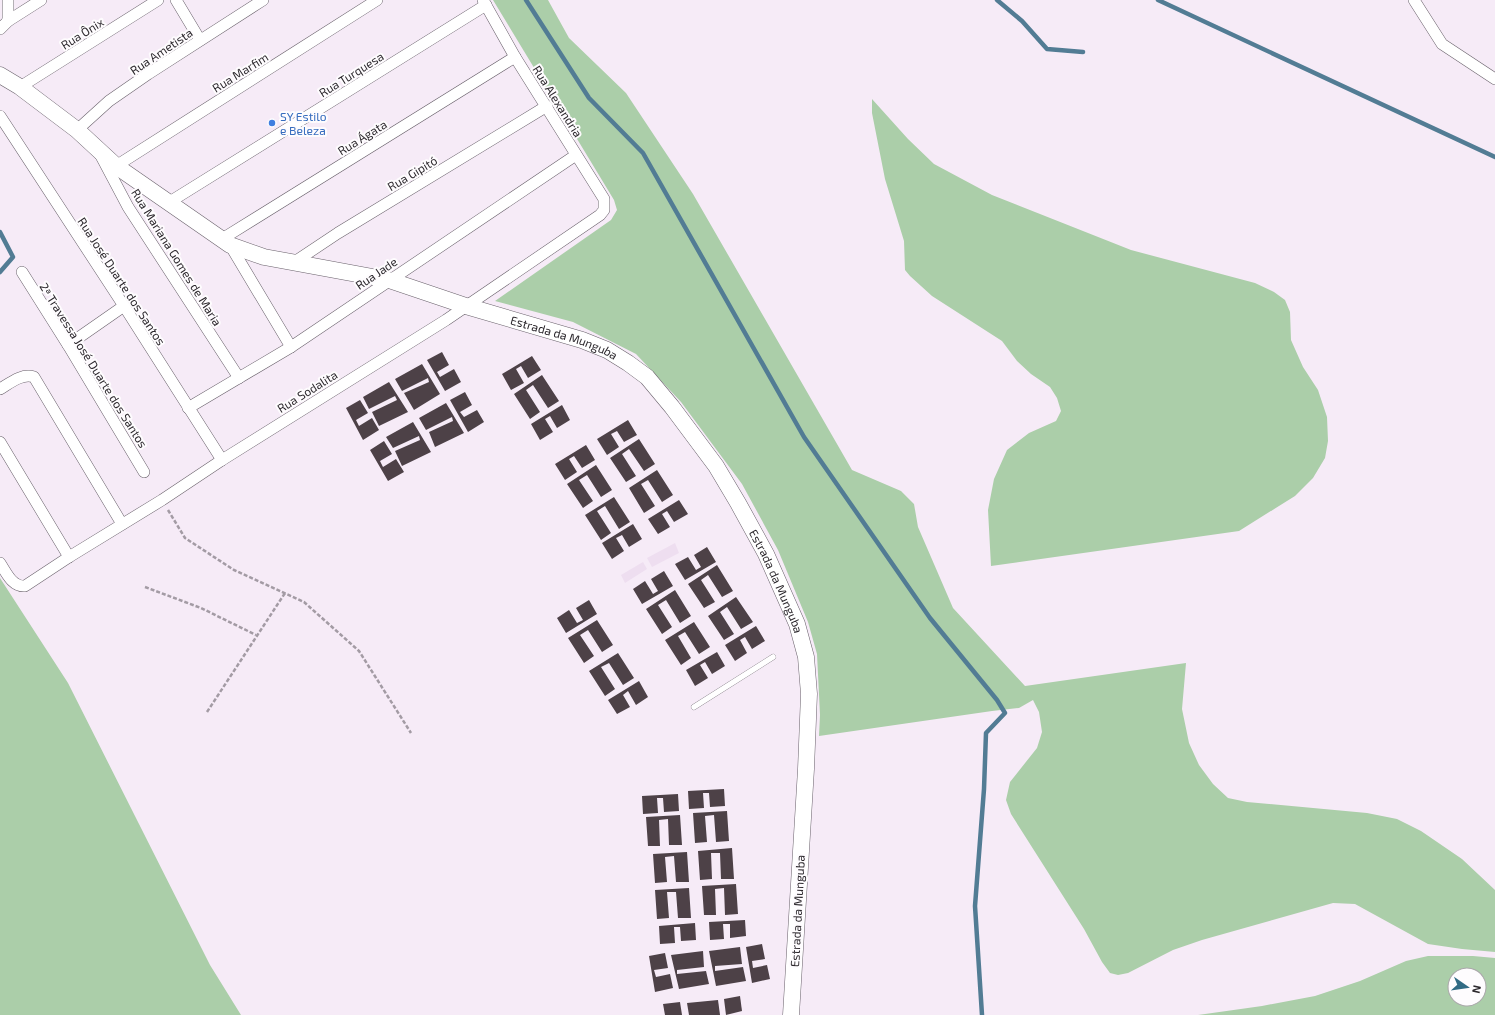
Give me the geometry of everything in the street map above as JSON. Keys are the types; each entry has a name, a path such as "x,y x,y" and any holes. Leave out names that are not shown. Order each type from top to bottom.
{"main road":[{"name":"Estrada da Munguba","path":"0,75 20,87 77,130 116,166 226,242 264,257 389,280 466,306 582,340 607,350 647,377 672,407 716,466 738,503 766,554 797,624 806,657 809,694 806,769 791,1015"}],"street":[{"path":"8,0 8,21"},
{"path":"0,29 8,21 41,0"},
{"name":"Rua Ônix","path":"20,87 158,0"},
{"path":"176,0 200,40"},
{"name":"Rua Ametista","path":"77,130 110,101 148,74 263,0"},
{"name":"Rua Marfim","path":"116,166 377,0"},
{"path":"1414,0 1442,44 1495,79"},
{"name":"Rua Alexandria","path":"485,3 515,57 604,198 604,210 600,215"},
{"name":"Rua Turquesa","path":"168,203 485,3"},
{"name":"Rua Ágata","path":"226,242 515,57"},
{"name":"Rua Gipitó","path":"293,263 338,233 547,106"},
{"name":"Rua José Duarte dos Santos","path":"0,116 28,162 124,306 222,460"},
{"name":"Rua Mariana Gomes de Maria","path":"96,147 128,207 239,378"},
{"name":"Rua Jade","path":"188,408 291,347 576,155"},
{"name":"Rua Sodalita","path":"0,563 13,583 17,586 25,586 162,500 222,460 446,320 600,215"},
{"path":"226,242 291,347"},
{"name":"2ª Travessa José Duarte dos Santos","path":"22,272 68,345 144,472"},
{"path":"68,345 124,306"},
{"path":"0,388 22,376 28,375 34,377 122,524"},
{"path":"0,442 69,557"}],"lane":[{"path":"694,706 772,657"}],"path":[{"path":"162,500 185,538 234,570 304,602 359,651 411,733"},
{"path":"145,587 201,608 256,635"},
{"path":"207,712 256,635 285,593"}],"shaded area":[{"path":"675,543 679,553 652,567 647,558"},
{"path":"643,562 647,569 625,583 621,575"}],"green space":[{"path":"493,0 548,0 569,38 626,93 693,194 852,470 901,491 914,504 918,527 953,608 1025,686 1186,663 1182,709 1189,743 1199,765 1213,784 1228,798 1247,802 1367,813 1397,819 1421,831 1462,859 1495,890 1495,952 1428,944 1355,904 1333,903 1202,940 1173,950 1128,973 1118,975 1110,973 1011,814 1006,800 1010,782 1037,748 1042,732 1039,712 1033,700 1019,708 819,736 820,715 817,654 808,622 778,550 742,484 681,402 636,354 573,322 495,301 611,220 617,210 614,200"},
{"path":"872,99 908,139 934,164 992,195 1131,250 1255,283 1274,292 1285,300 1290,312 1291,340 1303,367 1318,390 1327,417 1328,441 1325,458 1313,478 1295,496 1239,531 991,566 988,510 994,479 1007,450 1029,433 1056,421 1061,411 1057,398 1050,387 1031,374 1017,361 1002,341 932,296 905,270 904,241 885,179 872,113"},
{"path":"0,578 68,683 210,965 241,1015 0,1015"},
{"path":"1428,956 1473,956 1495,958 1495,1015 1198,1015 1262,1006 1315,996 1360,981 1406,961"}],"building":[{"path":"442,352 449,365 437,372 440,377 454,369 461,382 445,391 427,360"},
{"path":"532,356 541,370 528,378 521,366 516,369 524,383 511,390 502,374"},
{"path":"422,364 440,394 414,410 404,393 429,382 428,378 402,391 395,379"},
{"path":"542,375 559,401 548,408 533,385 526,390 540,412 530,419 514,394"},
{"path":"389,382 408,412 379,426 372,412 397,400 395,396 369,409 363,397"},
{"path":"465,392 472,405 460,412 464,417 477,410 484,422 468,432 450,400"},
{"path":"360,400 368,413 356,420 359,426 372,418 379,430 363,440 346,408"},
{"path":"446,403 464,433 435,447 429,432 453,421 452,417 426,430 419,418"},
{"path":"562,405 570,420 557,428 550,416 545,419 553,432 540,440 531,424"},
{"path":"628,420 637,435 624,442 617,431 611,434 619,447 607,455 597,439"},
{"path":"413,422 431,452 402,466 395,451 420,440 419,436 393,448 386,437"},
{"path":"639,439 655,464 644,471 629,449 622,454 636,476 626,482 610,458"},
{"path":"384,441 392,454 380,461 383,467 396,459 404,472 388,481 370,450"},
{"path":"586,445 595,460 582,468 574,456 569,459 577,472 565,480 555,464"},
{"path":"596,465 612,490 601,497 587,475 579,480 593,501 583,508 567,484"},
{"path":"657,470 673,495 662,502 648,480 641,484 655,506 644,513 629,488"},
{"path":"614,497 630,522 619,529 605,506 597,511 611,533 601,540 585,515"},
{"path":"679,500 688,514 674,522 667,511 662,514 670,527 658,534 648,519"},
{"path":"633,524 642,539 629,547 622,535 616,538 624,551 612,559 602,543"},
{"path":"707,547 716,562 685,580 675,564 688,557 696,570 701,567 694,555"},
{"path":"717,565 733,591 722,597 708,575 701,580 715,602 704,608 688,584"},
{"path":"664,571 673,586 642,604 633,589 645,581 653,594 658,591 651,579"},
{"path":"675,590 691,616 680,623 666,600 658,605 672,627 662,634 646,609"},
{"path":"736,597 753,622 741,629 727,607 720,612 734,634 724,640 708,616"},
{"path":"589,600 597,614 566,633 557,618 569,610 577,623 583,620 576,608"},
{"path":"597,620 613,645 602,652 588,630 580,635 594,656 584,663 568,638"},
{"path":"694,622 710,647 699,654 685,632 678,636 691,658 681,665 665,640"},
{"path":"756,626 765,641 752,649 745,637 740,640 747,653 735,661 725,645"},
{"path":"717,652 725,666 712,674 705,662 700,665 708,678 695,686 686,670"},
{"path":"618,653 634,678 623,685 609,663 601,667 615,689 605,696 589,671"},
{"path":"639,681 648,697 636,705 628,691 623,695 630,707 617,714 608,700"},
{"path":"724,789 725,806 710,807 709,793 703,793 704,808 689,809 688,791"},
{"path":"678,794 679,811 664,812 663,798 657,798 658,813 643,814 642,796"},
{"path":"727,811 729,841 716,842 714,815 705,816 707,842 695,843 693,813"},
{"path":"680,815 682,845 669,845 668,819 659,820 660,846 648,846 646,817"},
{"path":"732,848 734,879 721,879 720,853 711,853 712,879 700,880 698,851"},
{"path":"687,852 689,882 676,882 674,856 665,857 667,882 655,883 653,854"},
{"path":"736,884 738,914 725,915 724,888 715,889 716,915 704,915 702,886"},
{"path":"689,888 691,918 678,918 676,892 667,892 669,918 657,919 655,890"},
{"path":"745,920 746,936 730,938 730,924 723,924 724,939 710,940 709,922"},
{"path":"695,923 696,940 681,941 680,927 674,927 675,943 660,944 659,926"},
{"path":"762,944 765,959 752,961 753,968 767,965 770,979 752,983 746,947"},
{"path":"740,947 742,964 715,966 715,971 743,967 746,981 716,986 709,951"},
{"path":"703,951 704,967 677,970 677,974 706,971 709,984 679,989 671,955"},
{"path":"665,953 668,968 654,970 656,977 670,974 673,988 655,992 649,956"},
{"path":"740,996 742,1011 726,1015 724,999"},
{"path":"718,1000 720,1015 689,1015 687,1003"},
{"path":"680,1002 682,1015 665,1015 663,1004"}],"waterway":[{"path":"526,0 589,98 643,153 804,437 930,618 997,700 1005,713 986,733 984,789 975,906 982,1015"},
{"path":"997,0 1022,21 1047,49 1083,52"},
{"path":"1158,0 1495,157"},
{"path":"0,232 13,257 0,272"}],"place":[{"name":"SY Estilo e Beleza","path":"272,123"}]}
